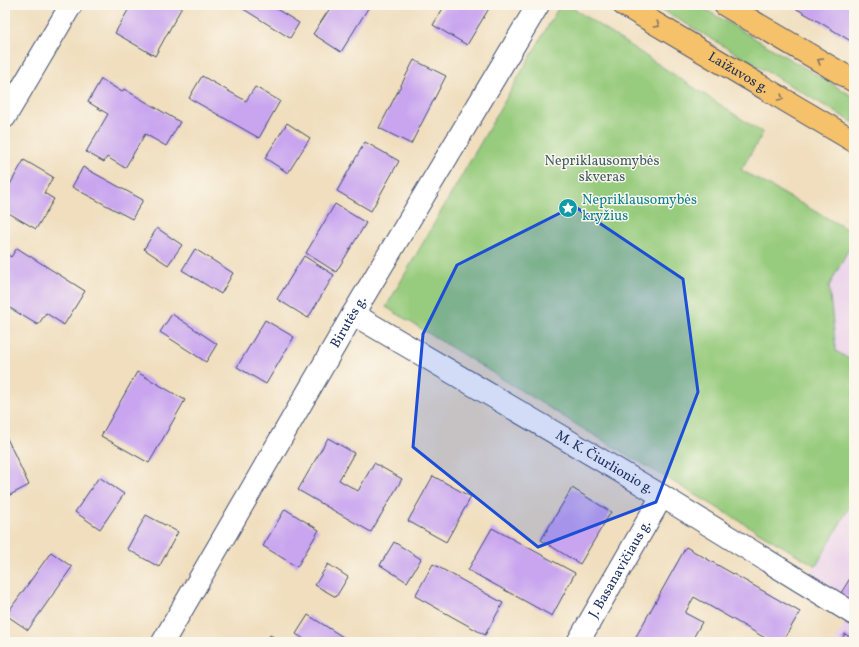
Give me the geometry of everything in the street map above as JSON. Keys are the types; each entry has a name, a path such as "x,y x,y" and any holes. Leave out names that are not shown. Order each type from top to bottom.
{"main road":[{"name":"Laižuvos g.","path":"624,5 854,141"},
{"path":"725,5 854,81"}],"street":[{"path":"5,117 70,5"},
{"name":"Birutės g.","path":"163,642 353,314 538,5"},
{"name":"M. K. Čiurlionio g.","path":"353,314 662,496 854,614"},
{"name":"J. Basanavičiaus g.","path":"578,642 662,496"}],"highlighted area":[{"path":"574,206 683,279 698,392 656,502 538,547 413,447 423,334 457,265"}],"shaded area":[{"path":"854,239 854,362 836,351 829,286"},
{"path":"854,499 854,604 809,576"},
{"path":"846,622 854,627 854,642 834,642"}],"green space":[{"name":"Nepriklausomybės skveras","path":"560,5 568,5 763,133 741,170 854,233 854,239 829,286 836,351 854,362 854,499 816,566 582,428 386,307"},
{"path":"654,5 698,5 854,97 854,123"}],"building":[{"path":"131,5 183,5 155,56 115,33"},
{"path":"237,5 270,5 299,23 290,38"},
{"path":"332,5 370,5 341,52 313,34"},
{"path":"445,5 491,5 467,45 433,25"},
{"path":"790,5 854,5 854,43 816,20"},
{"path":"414,60 446,76 411,144 379,128"},
{"path":"202,76 246,101 255,87 280,101 259,138 189,98"},
{"path":"101,79 122,92 124,89 180,122 166,146 145,134 125,168 107,157 104,162 86,152 108,114 88,102"},
{"path":"287,123 310,138 288,173 265,158"},
{"path":"365,142 399,161 371,211 337,191"},
{"path":"24,160 53,177 44,193 54,199 36,229 5,211 5,193"},
{"path":"83,167 143,200 132,219 72,187"},
{"path":"335,204 366,223 336,272 306,253"},
{"path":"157,228 182,245 168,265 144,249"},
{"path":"17,248 85,291 64,325 46,313 38,325 5,305 5,253 11,257"},
{"path":"195,249 233,273 221,294 182,270"},
{"path":"304,256 334,275 308,318 277,299"},
{"path":"172,314 217,344 206,362 160,332"},
{"path":"265,320 294,337 266,384 237,367"},
{"path":"137,372 185,400 149,463 101,436"},
{"path":"5,434 29,485 8,496 5,490"},
{"path":"328,438 354,453 339,480 358,491 374,463 402,479 371,532 298,490"},
{"path":"433,476 471,497 446,542 408,521"},
{"path":"99,477 124,494 100,529 75,512"},
{"path":"572,488 611,512 580,564 541,540"},
{"path":"285,509 319,530 297,567 263,546"},
{"path":"146,515 178,532 159,567 127,549"},
{"path":"492,528 575,573 552,616 468,570"},
{"path":"394,542 421,559 407,582 380,565"},
{"path":"686,547 800,612 782,642 772,642 694,597 685,613 702,622 691,642 633,642"},
{"path":"51,552 72,567 28,630 6,615"},
{"path":"328,564 348,577 336,597 315,585"},
{"path":"433,564 503,603 485,635 415,596"},
{"path":"854,572 854,601 841,593"},
{"path":"308,615 351,642 309,642 296,634"},
{"path":"845,634 854,640 854,642 840,642"},
{"path":"270,635 283,642 266,642"}],"place":[{"name":"Nepriklausomybės kryžius","path":"568,208"}]}
